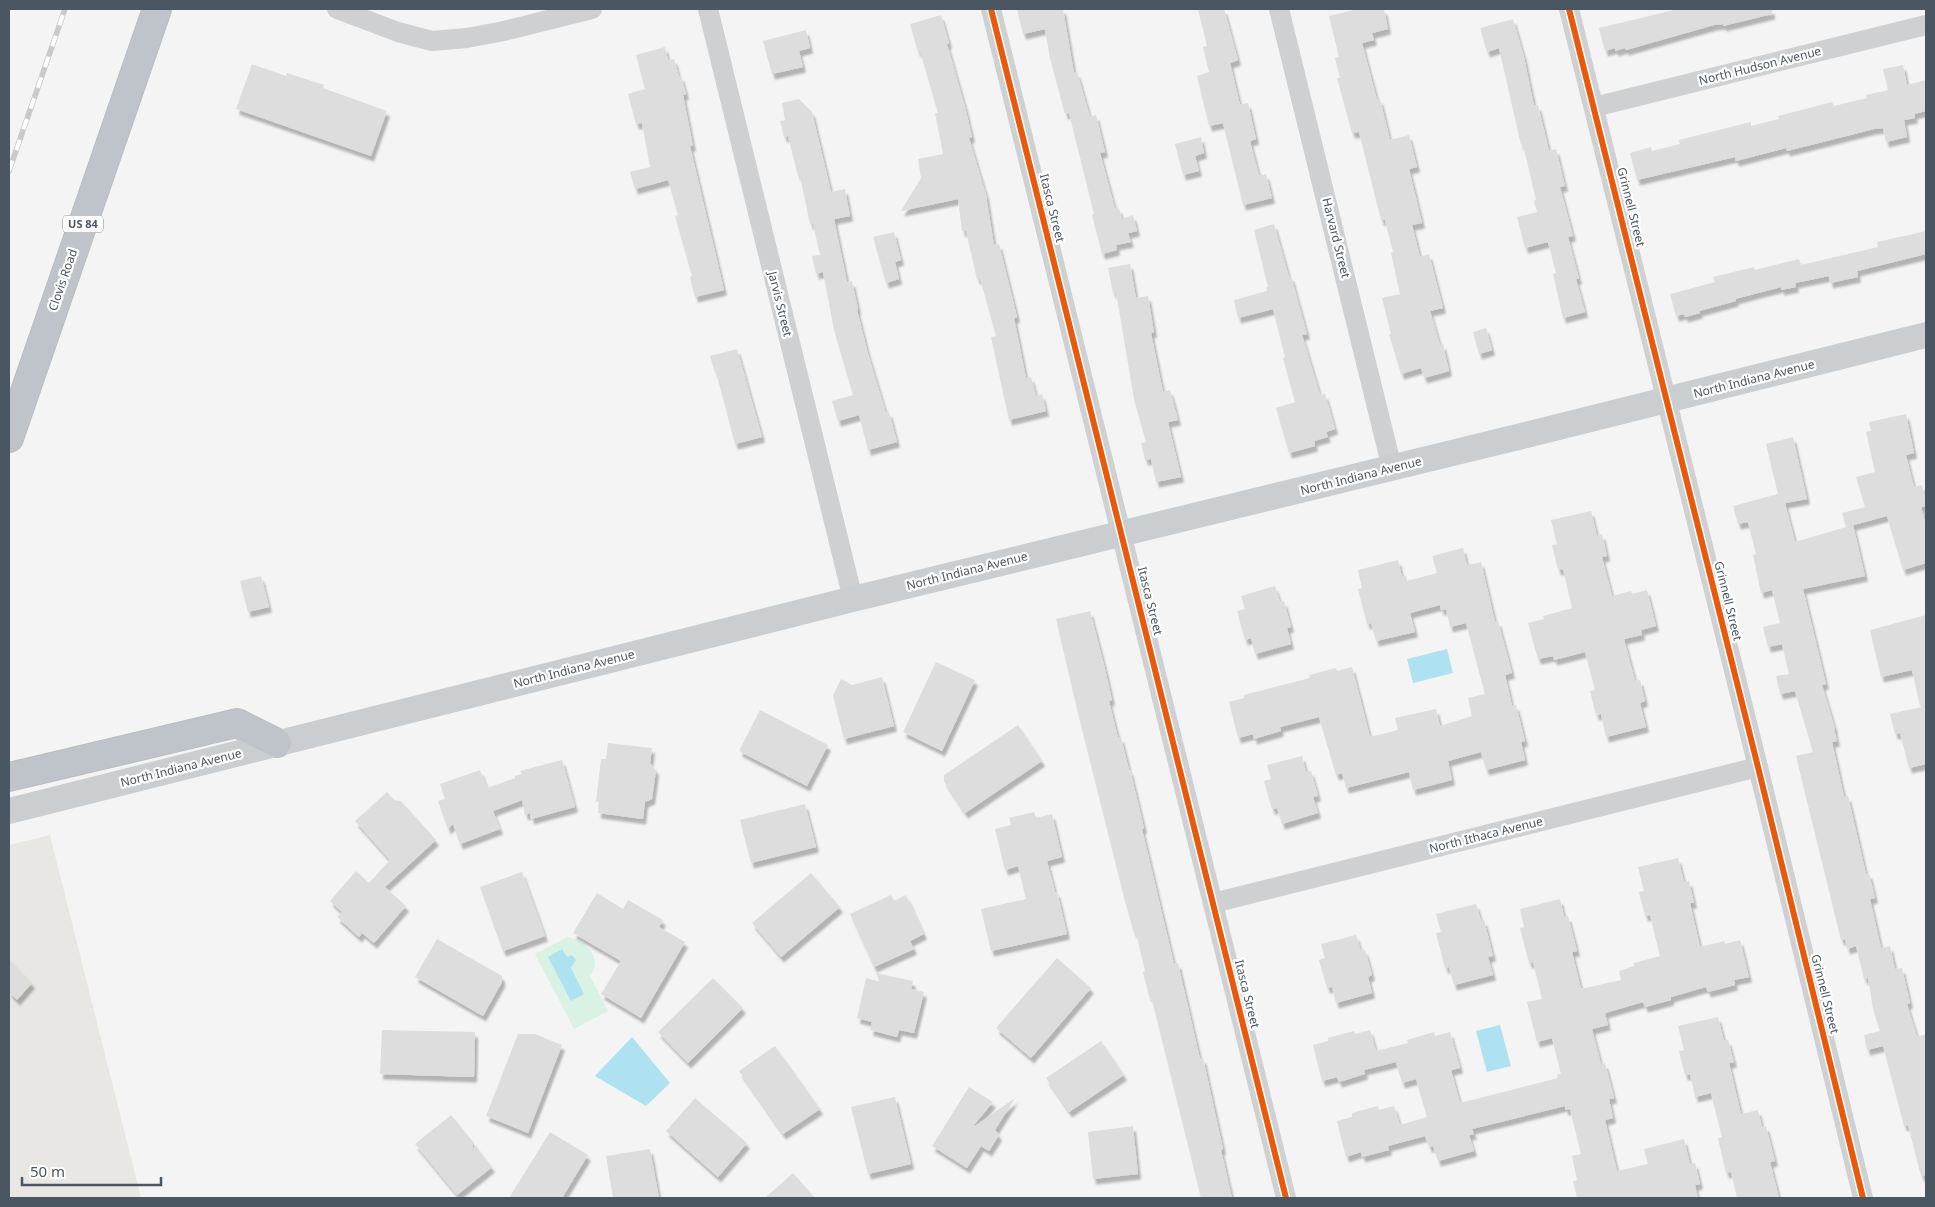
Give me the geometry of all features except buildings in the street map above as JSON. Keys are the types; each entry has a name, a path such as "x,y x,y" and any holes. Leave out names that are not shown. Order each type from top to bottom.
{"highway":[{"name":"Clovis Road","path":"9,438 157,9"},
{"path":"9,777 237,723 277,744"}],"main road":[{"name":"North Indiana Avenue","path":"9,811 853,599 1667,401 1926,335"}],"street":[{"path":"337,9 398,32 432,40 466,38 494,33 592,9"},
{"name":"Jarvis Street","path":"708,9 853,599"},
{"name":"Itasca Street","path":"991,9 1286,1198"},
{"name":"Harvard Street","path":"1279,9 1392,468"},
{"name":"Grinnell Street","path":"1569,9 1758,766 1863,1198"},
{"name":"North Hudson Avenue","path":"1594,107 1926,25"},
{"name":"North Ithaca Avenue","path":"1213,903 1758,766"}],"shaded area":[{"path":"50,835 141,1198 9,1198 9,845"}],"green space":[{"path":"568,937 581,942 591,951 595,963 594,970 590,976 608,1011 574,1029 535,954"}],"water":[{"path":"1447,649 1453,673 1413,683 1407,659"},
{"path":"562,949 567,957 572,955 576,960 571,968 584,994 571,1001 548,957"},
{"path":"1500,1025 1511,1066 1487,1072 1476,1031"},
{"path":"632,1037 670,1083 646,1106 595,1076"}],"railway":[{"path":"9,171 65,9"}],"cycle path":[{"path":"991,9 1286,1198"},
{"path":"1569,9 1758,767 1863,1198"}]}
